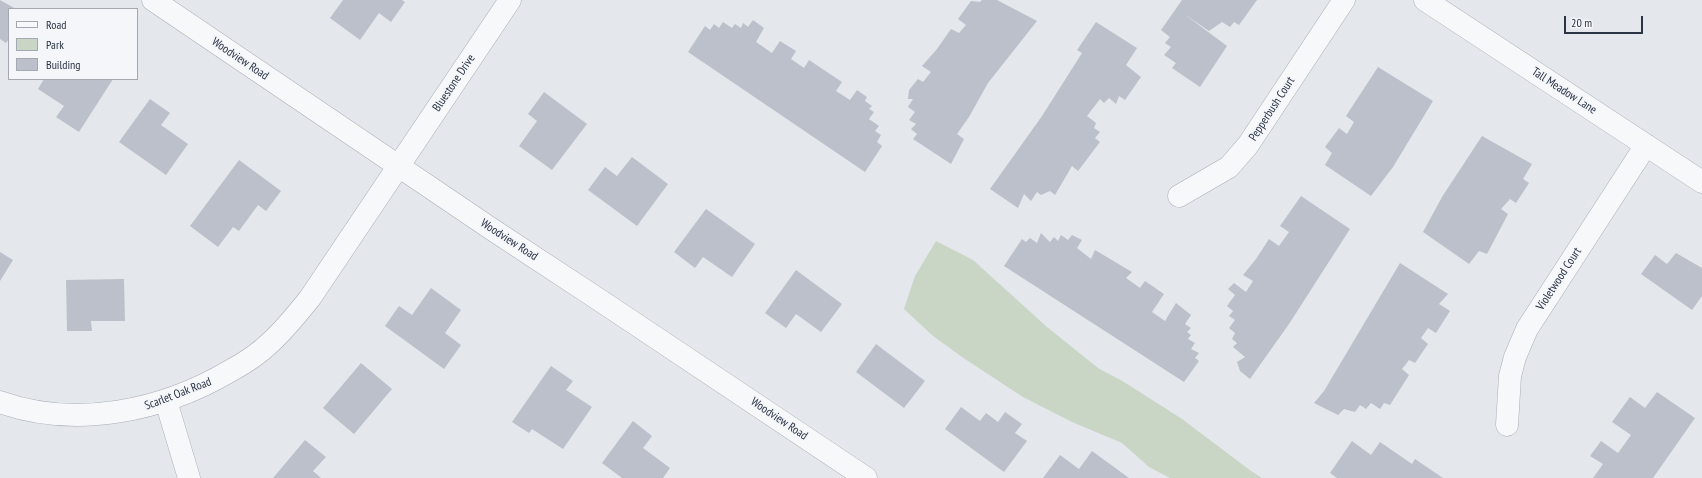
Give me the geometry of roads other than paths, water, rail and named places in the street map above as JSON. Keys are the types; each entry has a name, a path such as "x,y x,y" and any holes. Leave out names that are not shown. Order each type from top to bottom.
{"street":[{"name":"Woodview Road","path":"153,0 493,230 866,478"},
{"name":"Bluestone Drive","path":"399,166 510,0"},
{"name":"Pepperbush Court","path":"1179,196 1229,167 1248,146 1344,0"},
{"name":"Tall Meadow Lane","path":"1425,0 1702,182"},
{"name":"Violetwood Court","path":"1508,425 1510,376 1515,357 1526,329 1646,145"},
{"name":"Scarlet Oak Road","path":"0,402 52,413 105,414 141,408 166,401 208,384 246,362 272,342 310,298 399,166"},
{"path":"166,401 189,478"}]}
